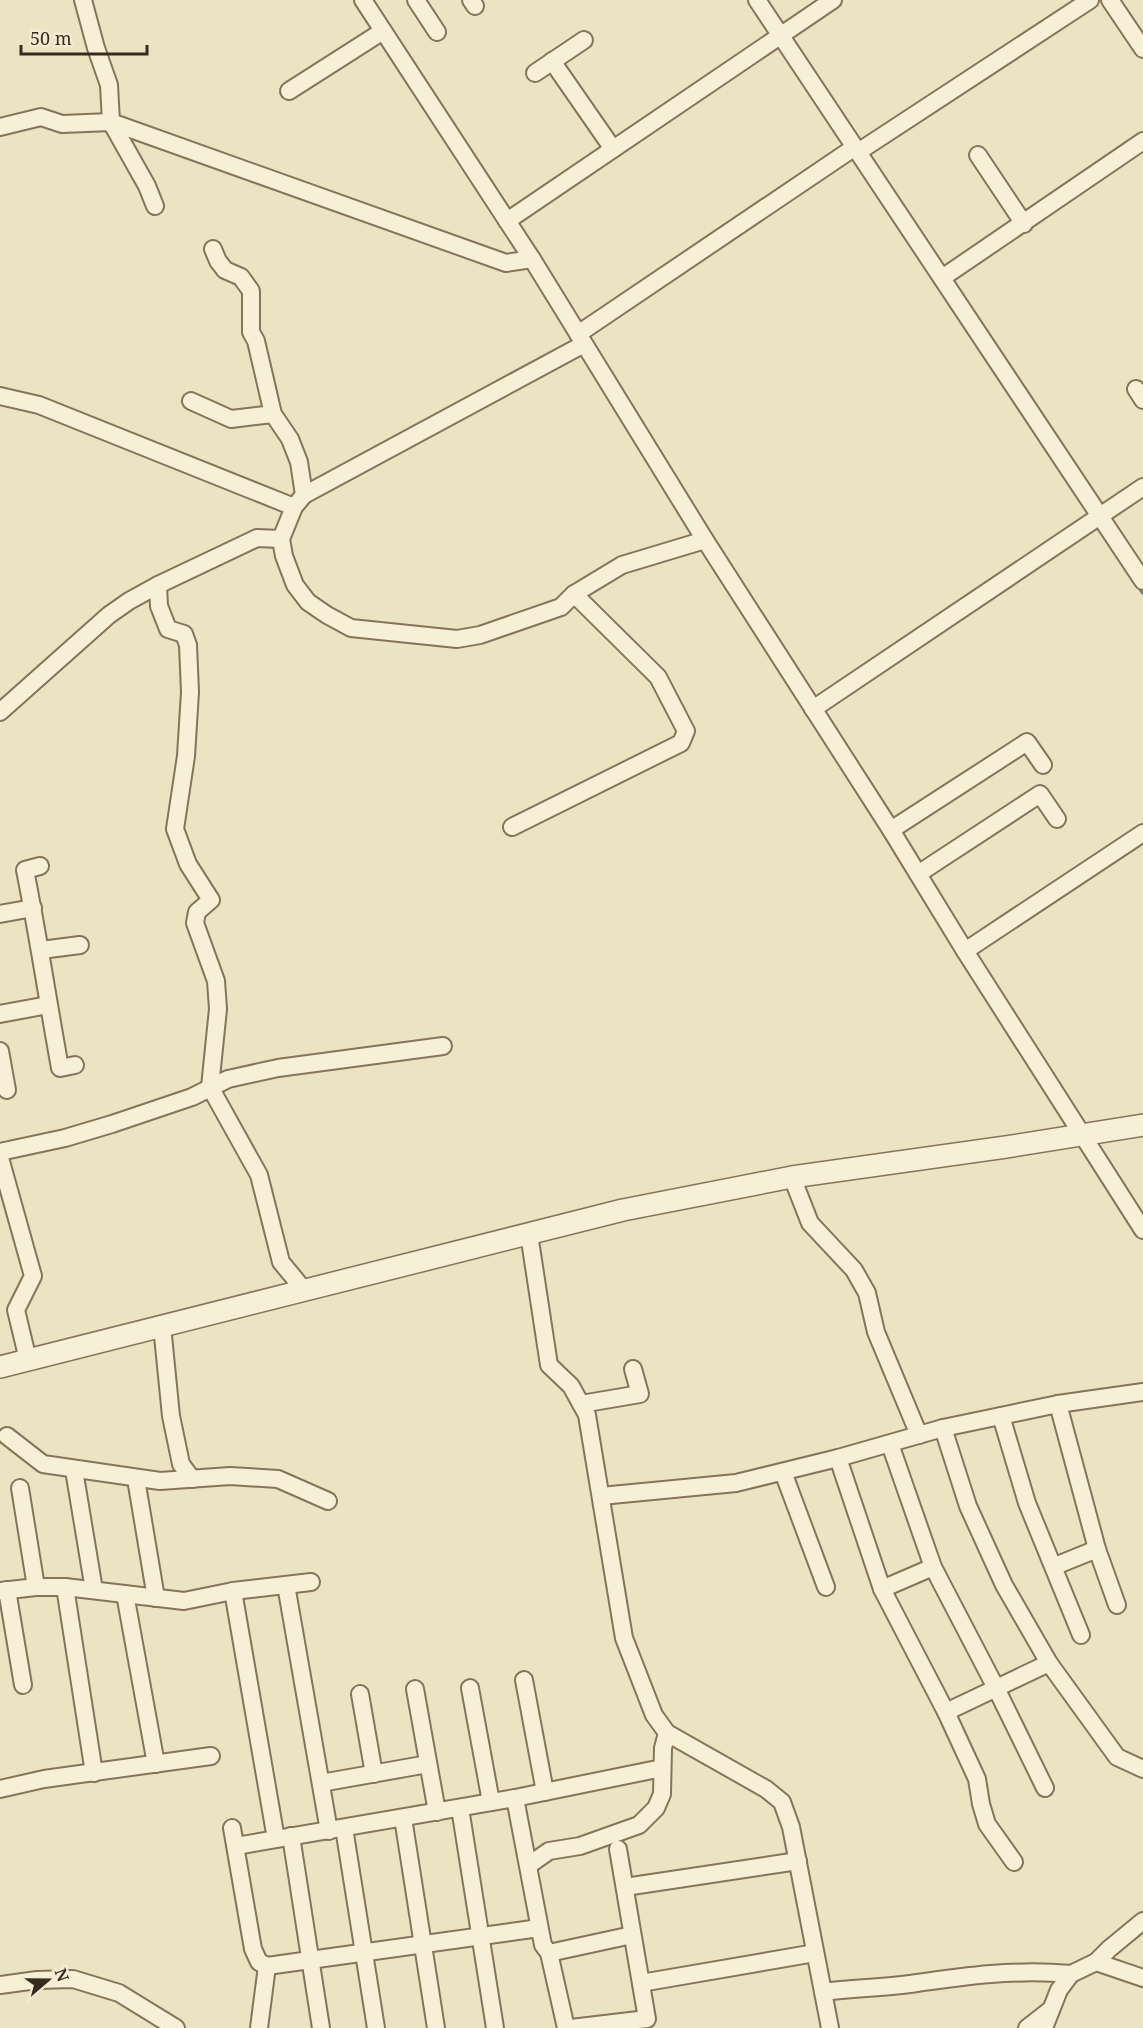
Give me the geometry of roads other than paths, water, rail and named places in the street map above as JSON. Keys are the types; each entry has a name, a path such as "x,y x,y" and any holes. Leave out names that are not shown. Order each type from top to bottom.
{"street":[{"path":"83,0 109,85 111,122 156,206"},
{"path":"363,0 532,259 705,540 1143,1230"},
{"path":"416,0 437,32"},
{"path":"757,0 1143,581"},
{"path":"507,221 833,0"},
{"path":"299,501 581,339 857,150 1090,0"},
{"path":"1110,0 1138,29 1143,49"},
{"path":"289,91 383,31"},
{"path":"535,73 584,40"},
{"path":"552,62 613,149"},
{"path":"0,127 41,117 62,124 111,122 506,263 532,259"},
{"path":"942,278 1143,141"},
{"path":"978,155 1024,224"},
{"path":"213,249 225,270 242,277 251,291 251,332 256,341 273,414 290,438 299,462 299,501 282,539 284,556 295,585 308,602 327,615 351,628 457,639 480,636 561,607 574,594 621,565 705,540"},
{"path":"0,396 39,405 299,501"},
{"path":"191,401 231,419 273,414"},
{"path":"813,709 1143,487"},
{"path":"0,712 109,615 129,601 256,538 282,539"},
{"path":"158,585 159,606 168,629 184,633 188,645 190,692 186,756 175,829 188,864 211,900 197,912 195,923 216,981 218,1009 210,1087 259,1175 281,1262 304,1290"},
{"path":"512,827 681,743 686,731 658,677 574,594"},
{"path":"891,830 1027,742 1043,765"},
{"path":"918,874 1040,794 1057,819"},
{"path":"965,951 1143,833"},
{"path":"40,866 26,870 41,950 48,1005 60,1068 75,1065"},
{"path":"0,915 33,908"},
{"path":"41,950 80,945"},
{"path":"0,1014 48,1005"},
{"path":"0,1152 65,1138 112,1124 192,1097 228,1079 278,1068 443,1046"},
{"path":"0,1051 7,1090"},
{"path":"0,1367 623,1210 792,1177 994,1149 1143,1125"},
{"path":"0,1158 33,1276 15,1310 28,1360"},
{"path":"792,1177 810,1223 854,1270 867,1293 876,1332 919,1435"},
{"path":"529,1234 549,1365 571,1386 587,1415 624,1638 654,1715 667,1733 766,1789 782,1802 791,1827 830,2028"},
{"path":"162,1326 171,1416 181,1464 192,1479"},
{"path":"581,1404 640,1394 633,1370"},
{"path":"601,1496 736,1483 838,1458 943,1428 1058,1404 1143,1392"},
{"path":"1058,1404 1096,1549 1117,1605"},
{"path":"1001,1416 1028,1503 1081,1635"},
{"path":"943,1428 968,1506 1004,1585 1049,1663 1117,1757 1143,1769"},
{"path":"7,1436 43,1464 160,1481 230,1476 278,1479 328,1501"},
{"path":"890,1444 933,1567 1045,1788"},
{"path":"838,1458 882,1589 946,1712 977,1779 987,1824 1014,1862"},
{"path":"783,1472 826,1587"},
{"path":"75,1476 94,1590"},
{"path":"137,1485 156,1598"},
{"path":"20,1488 36,1587"},
{"path":"1055,1566 1096,1549"},
{"path":"882,1589 933,1567"},
{"path":"23,1685 4,1590 65,1587 184,1601 233,1591 311,1582"},
{"path":"286,1585 321,1783 337,1829 364,1953 376,2028"},
{"path":"65,1587 94,1773"},
{"path":"233,1591 310,1961 321,2028"},
{"path":"125,1594 156,1764"},
{"path":"946,1712 1049,1663"},
{"path":"524,1680 545,1791"},
{"path":"470,1688 491,1802"},
{"path":"415,1689 436,1812"},
{"path":"360,1694 374,1774"},
{"path":"529,1865 549,1851 580,1846 639,1825 656,1808 662,1794 663,1748 667,1733"},
{"path":"0,1789 44,1779 211,1756"},
{"path":"321,1783 428,1764"},
{"path":"236,1846 515,1798 662,1768"},
{"path":"515,1798 539,1928 543,1945 549,1953 566,2028"},
{"path":"460,1808 495,2028"},
{"path":"403,1818 436,2028"},
{"path":"232,1828 254,1949 259,1962 267,1966 539,1928"},
{"path":"571,2028 647,2019 618,1849"},
{"path":"625,1887 798,1861"},
{"path":"1044,2028 1059,1990 1071,1974 1096,1962 1108,1949 1143,1921"},
{"path":"549,1953 632,1935"},
{"path":"641,1983 815,1953"},
{"path":"1096,1962 1143,1978"},
{"path":"259,2028 267,1966"},
{"path":"823,1992 909,1984 986,1973 1071,1974"},
{"path":"0,1985 38,1980 73,1979 119,1993 176,2028"},
{"path":"1027,2028 1051,2010"}],"waterway":[{"path":"1137,583 1143,592"}]}
